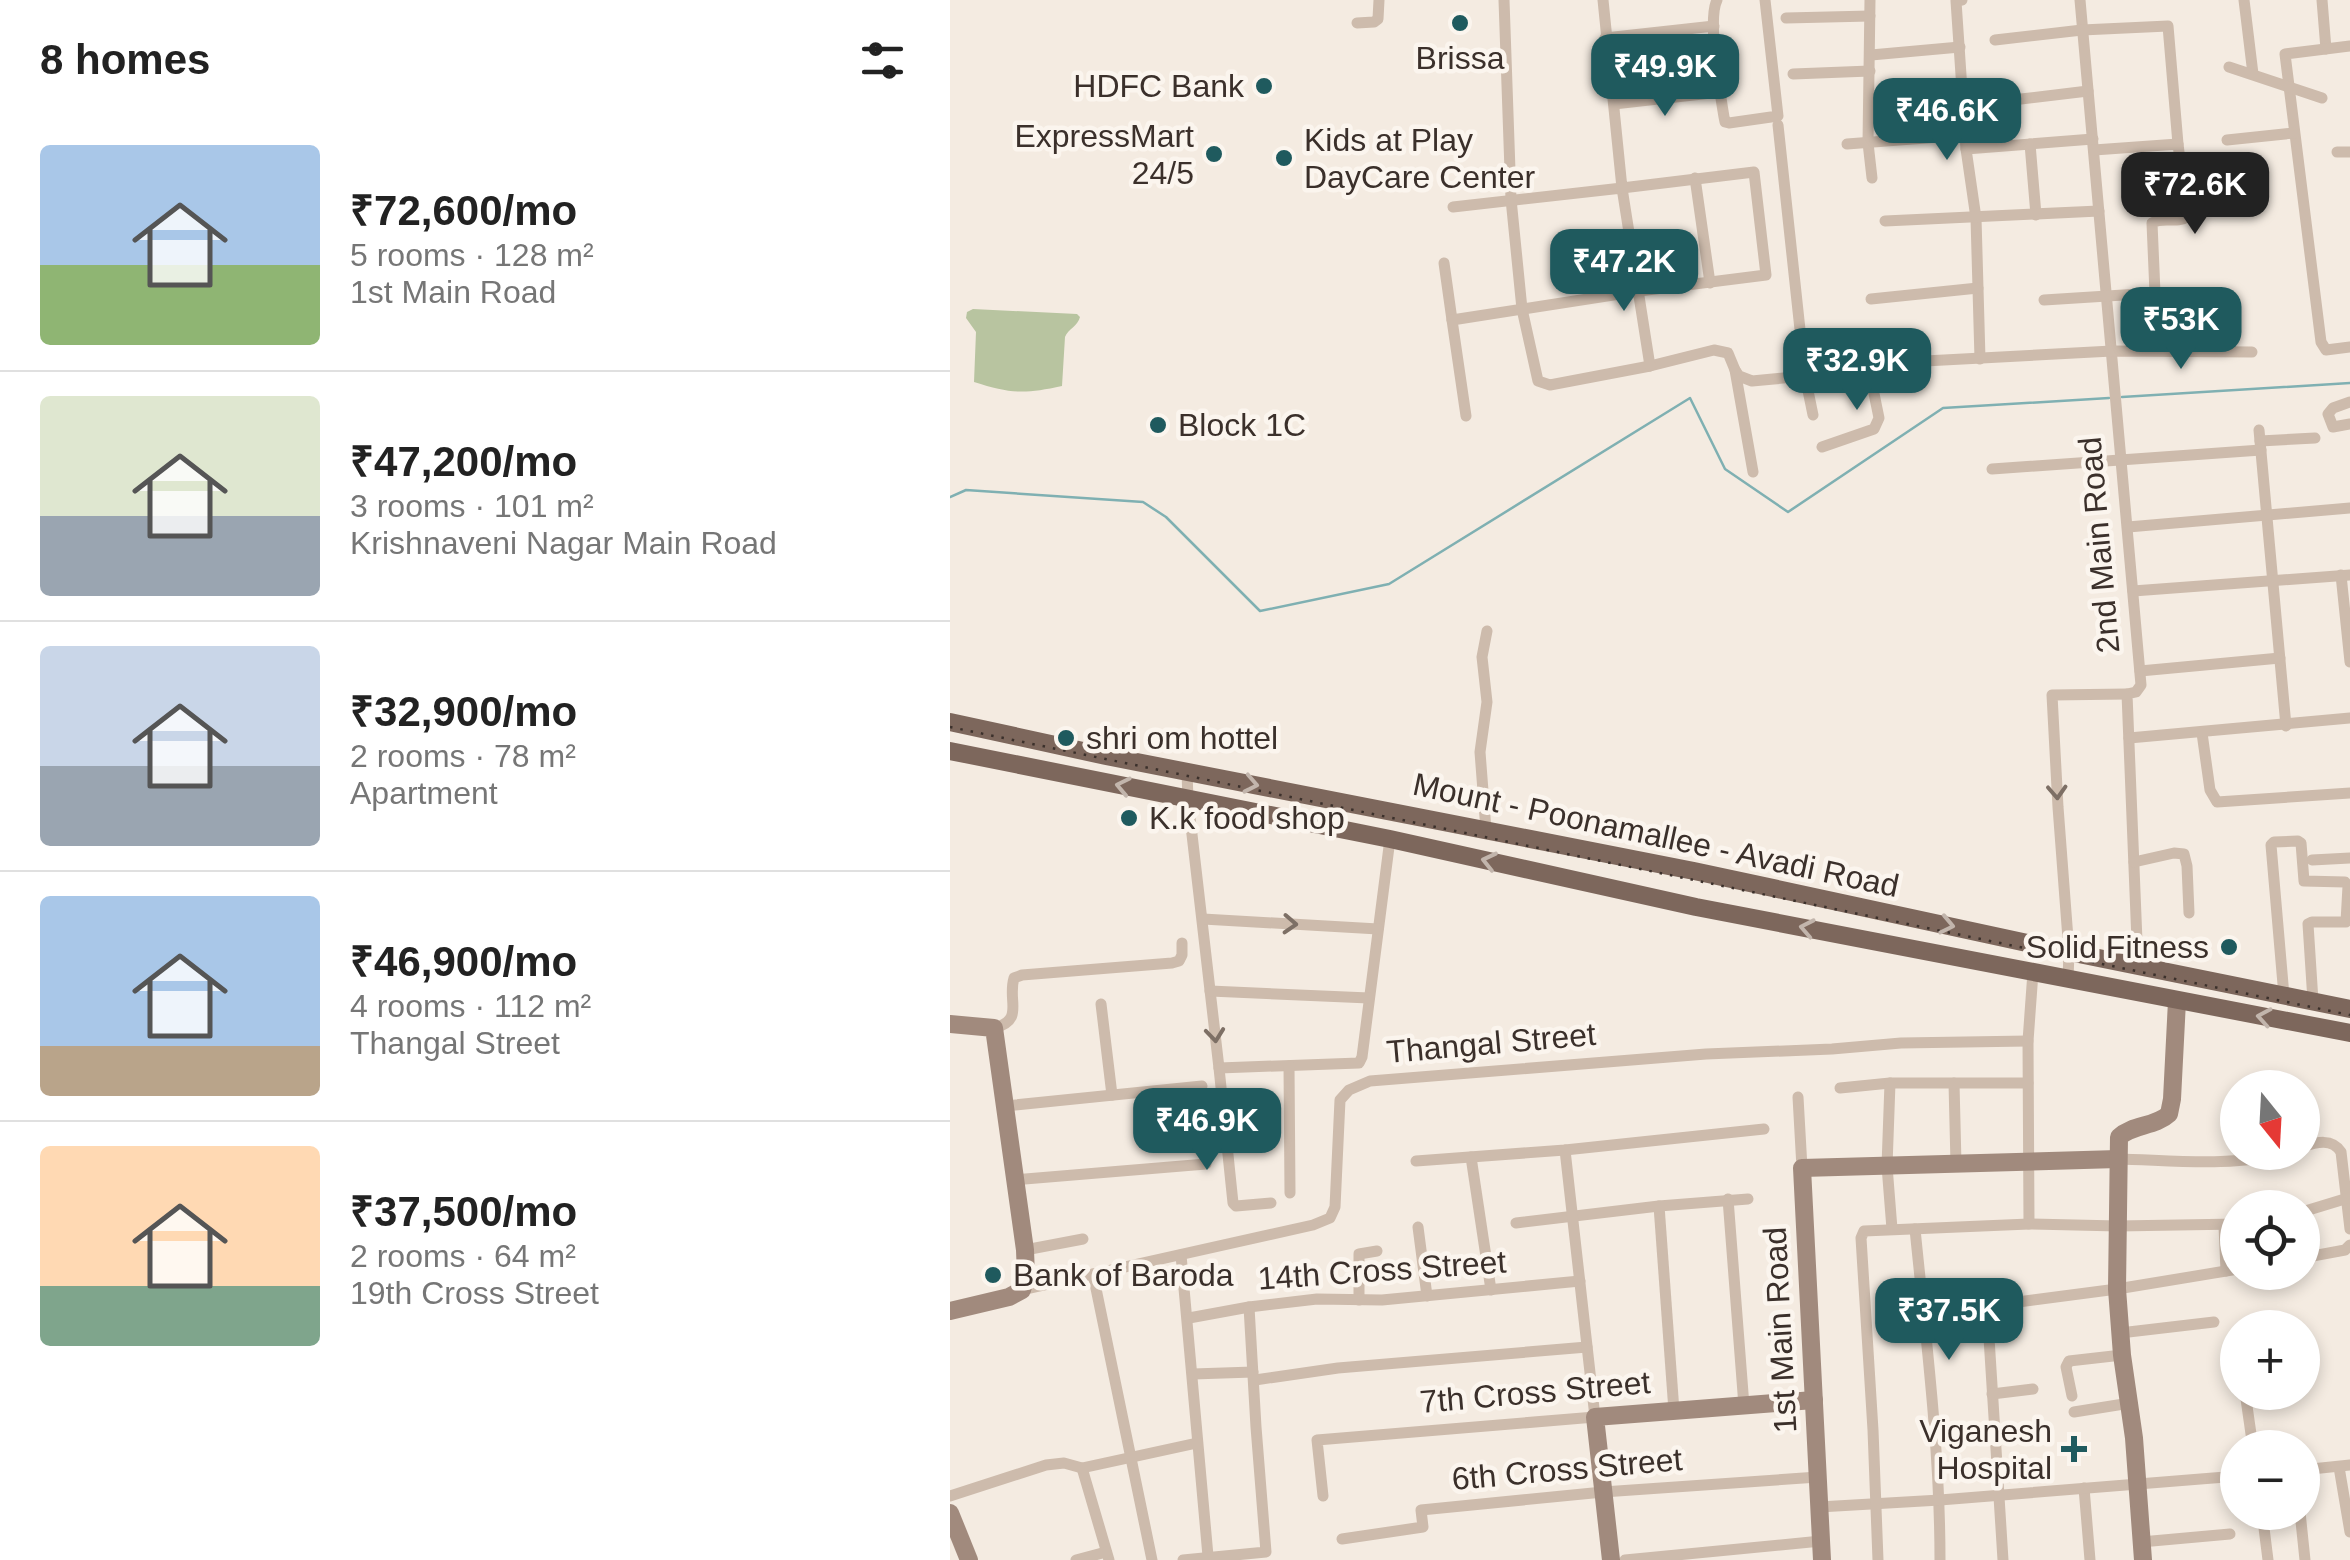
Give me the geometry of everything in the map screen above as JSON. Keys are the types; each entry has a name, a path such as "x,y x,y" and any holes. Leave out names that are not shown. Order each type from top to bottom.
{"main road":[{"name":"Mount - Poonamallee - Avadi Road","path":"950,722 1694,871 2350,1009"},
{"name":"Mount - Poonamallee - Avadi Road","path":"950,751 1390,839 1696,907 2350,1033"},
{"path":"2220,1009 2226,984"}],"street":[{"path":"1357,22 1378,19 1379,0"},
{"path":"1504,0 1511,199 1522,308 1538,381 1550,385 1714,350 1728,354 1739,376 1748,381 1805,376 1868,364 2112,351 2252,352"},
{"path":"1603,0 1622,188 1650,366"},
{"path":"1717,0 1714,26 1725,122 1778,116 1765,0"},
{"path":"1870,0 1868,143 1872,178"},
{"path":"1956,0 1966,150 1976,218 1980,359"},
{"path":"2080,0 2112,351"},
{"path":"2244,0 2253,74"},
{"path":"2322,0 2326,49"},
{"path":"1786,18 1870,16"},
{"path":"1605,38 1714,26"},
{"path":"1995,40 2168,26 2188,213 2182,220 2152,223 2155,293"},
{"path":"2350,46 2285,54 2321,342 2326,350 2350,347"},
{"path":"1871,55 1960,48"},
{"path":"2229,66 2322,98"},
{"path":"1792,74 1870,71"},
{"path":"2021,99 2088,91"},
{"path":"1614,104 1720,92"},
{"path":"1778,126 1805,376 1813,415"},
{"path":"2227,140 2294,133"},
{"path":"1847,144 1965,136"},
{"path":"1966,150 2030,144 2178,144"},
{"path":"2030,144 2036,215"},
{"path":"1452,320 1766,275 1754,172 1453,208"},
{"path":"1695,178 1710,283"},
{"path":"1885,221 2099,211"},
{"path":"1444,263 1466,416"},
{"path":"1871,299 1978,288"},
{"path":"2044,300 2200,294 2205,296 2211,352"},
{"name":"2nd Main Road","path":"2112,351 2140,670 2140,688 2127,694 2138,966"},
{"path":"1822,448 1874,429 1878,424 1868,364"},
{"path":"1735,370 1753,472"},
{"path":"2350,402 2328,414 2333,426 2350,424"},
{"path":"1992,469 2122,458 2260,440 2314,438"},
{"path":"2260,440 2286,726"},
{"path":"2128,526 2350,508"},
{"path":"2133,591 2345,575 2350,662"},
{"path":"1486,830 1480,752 1487,702 1482,657 1487,631"},
{"path":"2140,670 2280,658"},
{"path":"2068,979 2052,695 2127,694"},
{"path":"2129,738 2350,718"},
{"path":"2202,732 2210,790 2218,802 2350,793"},
{"path":"1187,772 1232,1202 1236,1206 1271,1203"},
{"path":"1219,1068 1359,1063 1390,839"},
{"path":"2284,996 2271,844 2298,841 2304,881 2345,882 2348,886 2346,922 2308,924 2313,1002"},
{"path":"2134,862 2184,854 2189,913"},
{"path":"2312,860 2350,858"},
{"path":"1203,920 1378,930"},
{"path":"950,1024 994,1028 1008,1024 1012,1020 1011,984 1022,975 1172,963 1182,955 1182,943"},
{"path":"2029,1224 2028,1041 2033,972"},
{"path":"1210,991 1370,998"},
{"path":"2177,1001 2169,1114 2159,1122 2127,1130 2119,1137 2117,1288 2122,1355 2142,1551 2230,1534"},
{"path":"1102,1004 1112,1096"},
{"path":"950,1312 1009,1297 1022,1290 1026,1276 1026,1250 994,1028"},
{"name":"Thangal Street","path":"1022,1290 1314,1226 1330,1218 1335,1208 1340,1100 1349,1090 1370,1081 1706,1054 1832,1050 1902,1043 2028,1041"},
{"path":"1290,1066 1290,1193"},
{"path":"1954,1083 1956,1164"},
{"path":"1840,1088 2028,1083"},
{"path":"1890,1084 1887,1166 1892,1229"},
{"path":"1005,1106 1202,1086"},
{"name":"1st Main Road","path":"1798,1097 1822,1560"},
{"path":"1416,1161 1764,1130"},
{"path":"2320,1143 2336,1145 2341,1152 2350,1229"},
{"path":"1566,1150 1611,1560"},
{"path":"1471,1157 1491,1290"},
{"path":"1802,1168 2118,1159 2220,1161"},
{"path":"1014,1180 1206,1164"},
{"path":"2320,1207 2348,1198"},
{"path":"1516,1223 1748,1199"},
{"path":"1728,1200 1744,1406"},
{"path":"1659,1206 1674,1411"},
{"path":"1878,1560 1862,1234 1868,1230 2029,1224 2220,1225"},
{"path":"1418,1227 1427,1296"},
{"path":"1915,1229 1934,1406 1940,1560"},
{"path":"1026,1250 1083,1239"},
{"path":"2320,1255 2345,1250 2350,1245"},
{"path":"1358,1300 1359,1254 1378,1251"},
{"path":"1181,1255 1208,1556"},
{"path":"1923,1310 1986,1306 2220,1271"},
{"path":"1094,1274 1152,1560"},
{"name":"14th Cross Street","path":"1188,1318 1317,1299 1427,1296 1580,1280"},
{"path":"1986,1306 2002,1560"},
{"path":"1183,1560 1266,1552 1249,1307"},
{"path":"2120,1333 2214,1322"},
{"path":"1193,1374 1254,1376 1587,1347"},
{"path":"2072,1396 2068,1361 2122,1355"},
{"path":"1992,1394 2033,1390"},
{"name":"7th Cross Street","path":"1323,1496 1317,1440 1814,1400"},
{"path":"2074,1412 2130,1404"},
{"path":"1994,1433 2036,1431"},
{"path":"950,1496 1046,1465 1064,1463 1082,1468 1197,1443"},
{"path":"2320,1468 2345,1466 2350,1532"},
{"path":"1076,1560 1108,1556 1082,1468"},
{"name":"6th Cross Street","path":"1342,1539 1423,1527 1421,1510 1818,1477"},
{"path":"1820,1508 2220,1477"},
{"path":"2084,1488 2090,1560"},
{"path":"950,1514 955,1541 969,1560"},
{"path":"2264,1530 2268,1560"},
{"path":"2302,1530 2305,1560"},
{"path":"1624,1560 1821,1540"}],"green space":[{"path":"973,309 1077,314 1079,320 1065,337 1062,386 1018,392 974,382 976,332 966,318"}],"waterway":[{"path":"2122,397 2350,383"},
{"path":"950,497 966,490 1143,502 1166,517 1260,611 1389,584 1690,398 1725,469 1788,512 1943,408 2109,398"}],"railway":[{"path":"950,727 2350,1015"}],"place":[{"name":"Brissa","path":"1460,23"},
{"name":"HDFC Bank","path":"1264,86"},
{"name":"ExpressMart 24/5","path":"1214,154"},
{"name":"Kids at Play DayCare Center","path":"1284,158"},
{"name":"Block 1C","path":"1158,425"},
{"name":"shri om hottel","path":"1066,738"},
{"name":"K.k food shop","path":"1129,818"},
{"name":"Solid Fitness","path":"2229,947"},
{"name":"Bank of Baroda","path":"993,1275"},
{"name":"Viganesh Hospital","path":"2074,1449"}]}
